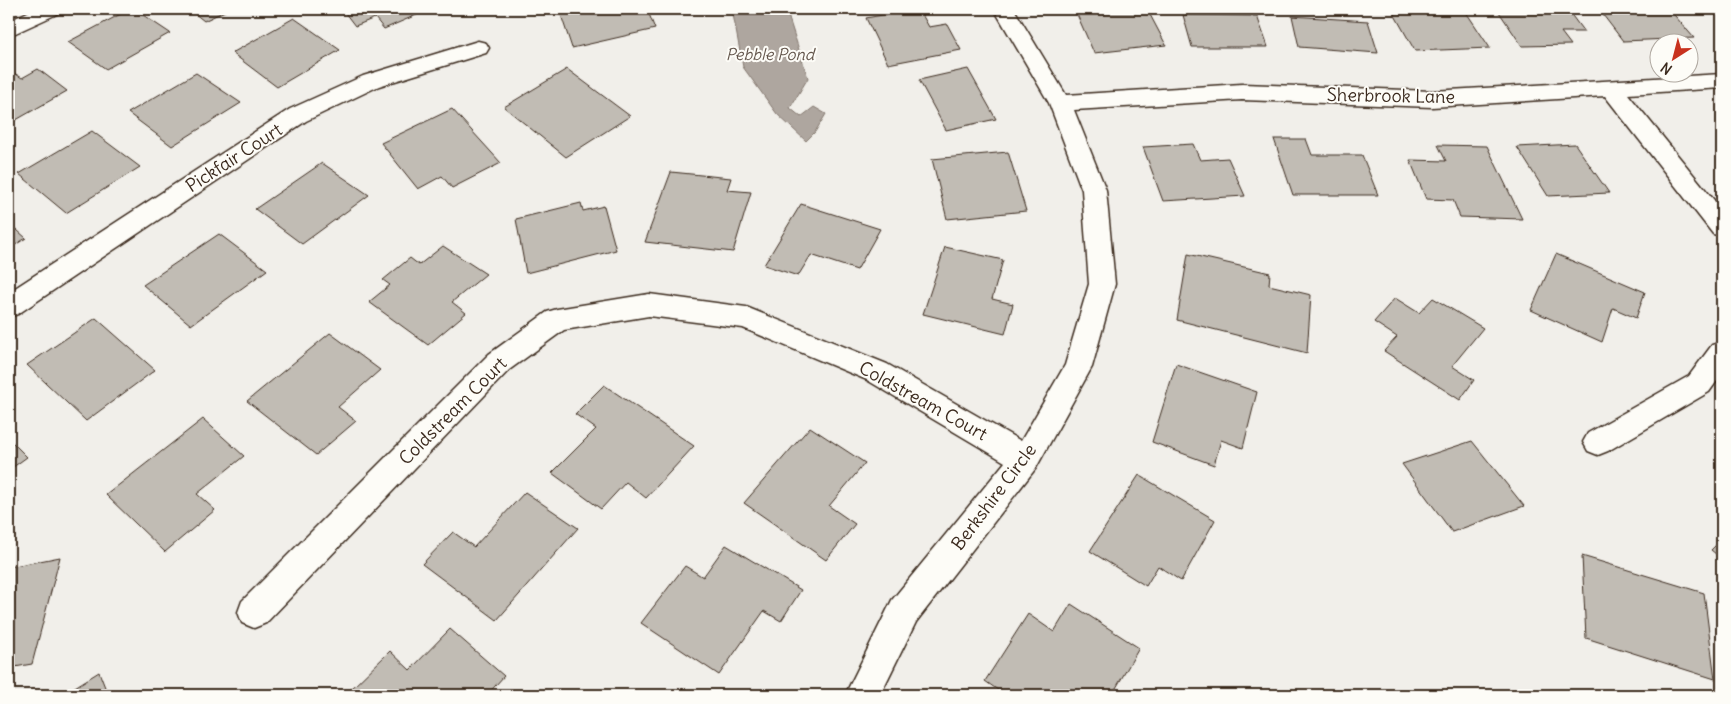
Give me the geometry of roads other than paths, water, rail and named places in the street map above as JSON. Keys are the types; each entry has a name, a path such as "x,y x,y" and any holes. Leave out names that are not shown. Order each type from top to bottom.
{"street":[{"path":"9,29 50,9"},
{"name":"Berkshire Circle","path":"862,695 904,611 1026,459 1078,367 1102,284 1094,190 1060,103 1004,9"},
{"name":"Pickfair Court","path":"9,306 298,115 371,81 427,66 478,48"},
{"name":"Sherbrook Lane","path":"1060,103 1242,92 1432,99 1722,81"},
{"path":"1610,88 1722,226"},
{"name":"Coldstream Court","path":"254,612 499,362 558,320 649,305 746,318 877,372 1026,459"},
{"path":"1598,442 1700,384 1722,353"}],"water":[{"name":"Pebble Pond","path":"732,9 786,9 808,78 790,108 801,117 814,107 826,114 815,132 806,141 777,114 743,67"}]}
